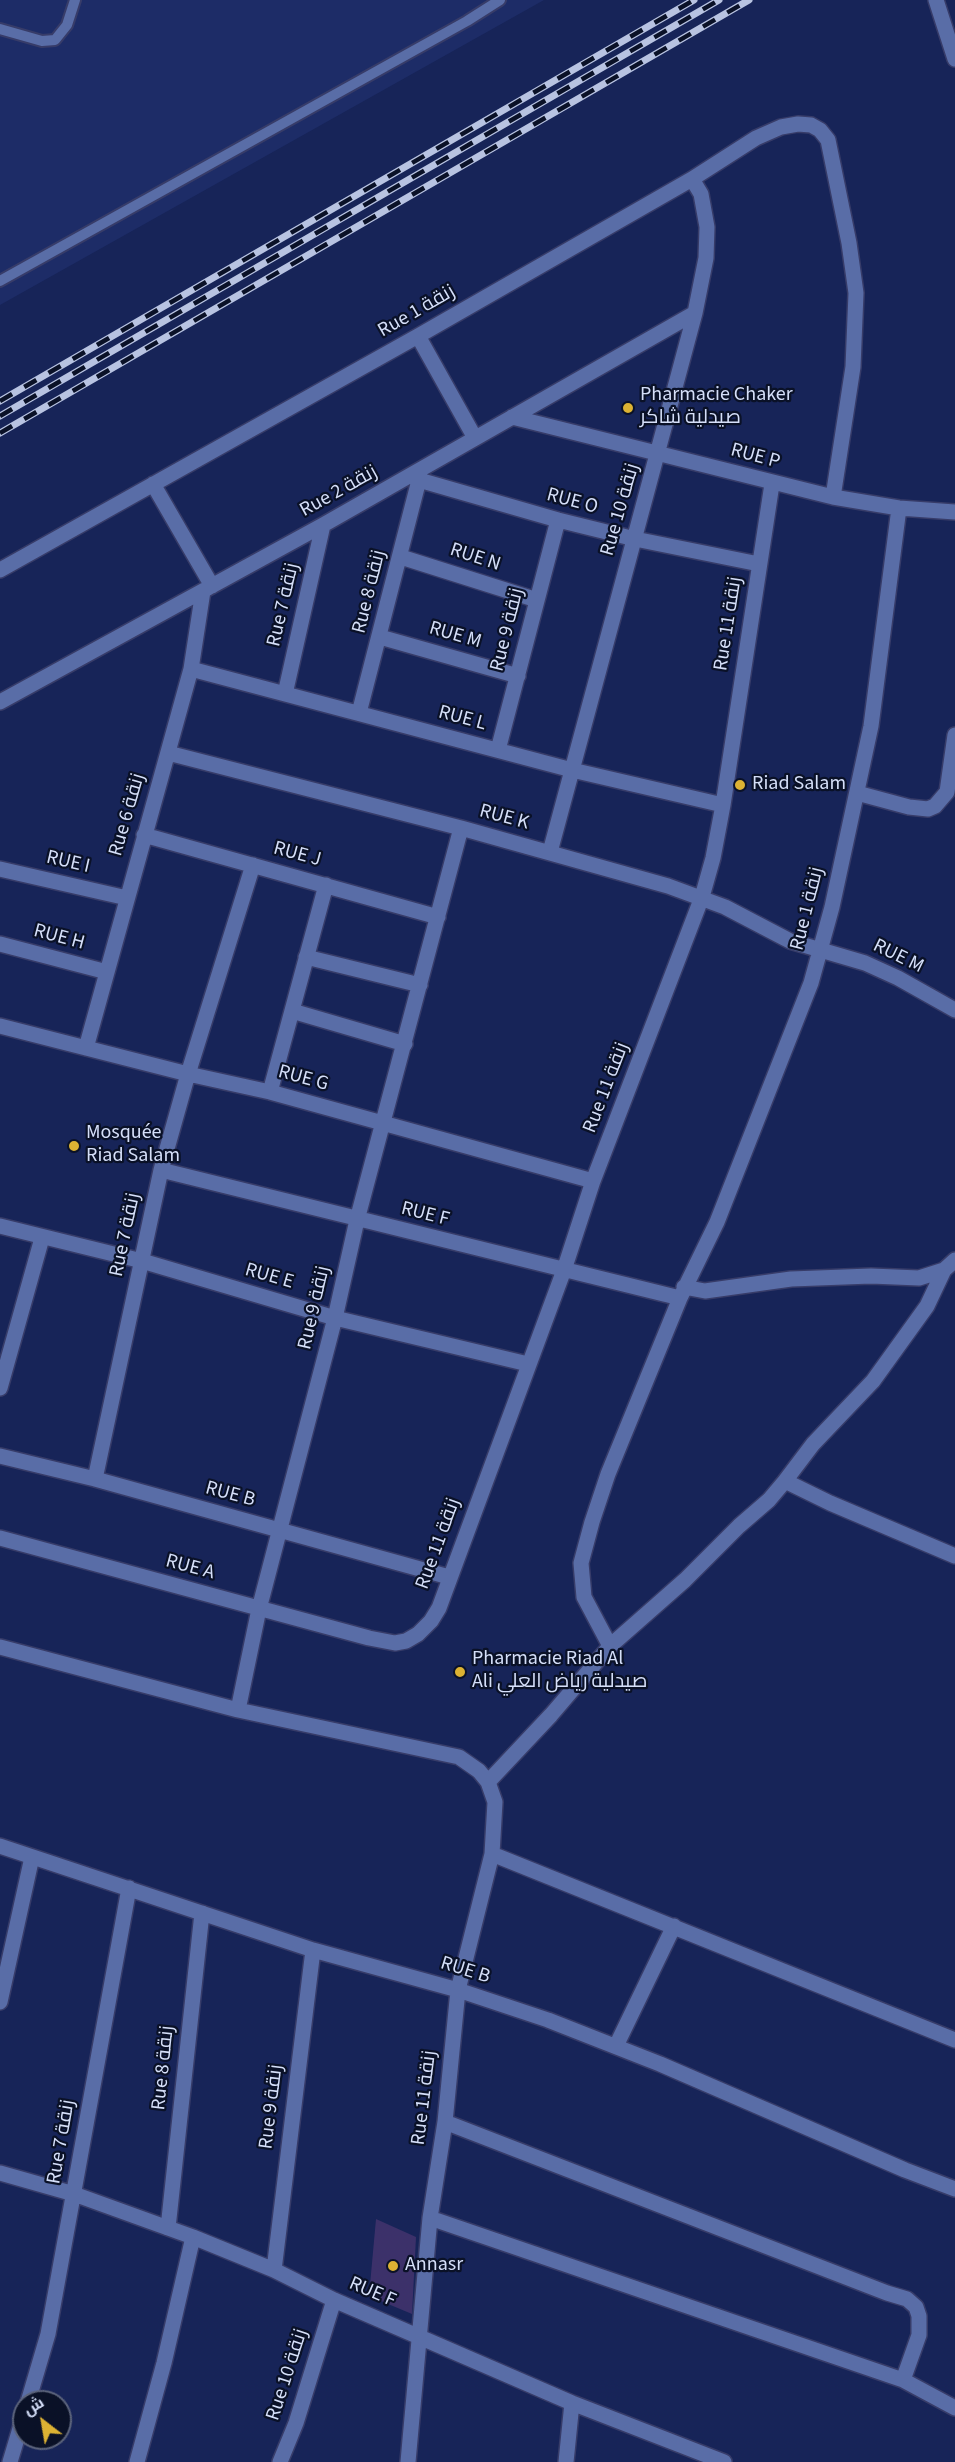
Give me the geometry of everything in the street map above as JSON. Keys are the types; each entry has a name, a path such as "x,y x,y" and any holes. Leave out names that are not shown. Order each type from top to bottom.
{"street":[{"path":"936,0 955,59"},
{"name":"Rue 1 زنقة","path":"0,570 418,336 692,179 756,138 781,127 798,123 811,125 828,140 849,243 856,293 853,367 833,497"},
{"name":"Rue 10 زنقة","path":"550,852 695,312 706,258 707,227 701,194 692,179"},
{"name":"Rue 2 زنقة","path":"0,702 323,525 417,477 475,438 695,312"},
{"path":"418,336 475,438"},
{"name":"RUE P","path":"512,417 659,453 772,484 899,508 955,512"},
{"name":"RUE O","path":"417,477 558,520 635,539 759,564"},
{"name":"Rue 8 زنقة","path":"359,713 401,557 417,477"},
{"path":"153,484 208,588"},
{"name":"Rue 11 زنقة","path":"369,1638 395,1643 406,1641 418,1634 439,1608 564,1270 593,1181 702,897 713,858 723,805 772,484"},
{"name":"Rue 1 زنقة","path":"610,1646 584,1597 581,1563 608,1474 682,1292 721,1211 811,983 871,726 899,508"},
{"name":"Rue 9 زنقة","path":"498,750 558,520"},
{"name":"Rue 7 زنقة","path":"285,694 323,525"},
{"name":"RUE N","path":"401,557 537,600"},
{"name":"Rue 6 زنقة","path":"86,1048 191,669 208,588"},
{"name":"RUE M","path":"380,637 518,676"},
{"name":"RUE L","path":"191,669 572,770 723,805"},
{"path":"857,793 909,807 928,809 935,806 947,792 955,735"},
{"name":"RUE K","path":"168,753 550,852 702,897 790,941 820,950"},
{"name":"Rue 9 زنقة","path":"238,1710 259,1609 335,1318 357,1220 460,828"},
{"name":"RUE J","path":"144,835 438,917"},
{"name":"Rue 7 زنقة","path":"95,1479 161,1170 188,1074 253,865"},
{"name":"RUE I","path":"0,869 127,898"},
{"path":"270,1092 326,885"},
{"name":"RUE H","path":"0,944 107,972"},
{"name":"RUE M","path":"820,950 865,963 898,978 955,1010"},
{"path":"306,957 420,985"},
{"path":"292,1011 405,1044"},
{"name":"RUE G","path":"0,1026 188,1074 270,1092 593,1181"},
{"name":"RUE F","path":"161,1170 564,1270 682,1292 791,1279 871,1276 919,1278 950,1265"},
{"name":"RUE E","path":"0,1226 142,1261 335,1318 528,1364"},
{"path":"0,1388 42,1238"},
{"path":"0,1647 238,1710 459,1757 479,1771 488,1782 551,1715 610,1646 685,1580 739,1526 769,1500 813,1444 873,1382 927,1306 950,1265"},
{"name":"RUE B","path":"0,1456 95,1479 449,1577"},
{"path":"785,1481 830,1503 955,1556"},
{"name":"RUE A","path":"0,1538 369,1638"},
{"name":"Rue 11 زنقة","path":"408,2462 430,2218 445,2122 458,1990 492,1854 495,1802 488,1782"},
{"name":"RUE B","path":"0,1846 313,1950 458,1990 548,2020 616,2046 905,2170 955,2189"},
{"path":"492,1854 955,2040"},
{"path":"0,2002 32,1857"},
{"name":"Rue 7 زنقة","path":"32,2390 48,2334 129,1888"},
{"name":"Rue 8 زنقة","path":"168,2228 202,1912"},
{"path":"616,2046 674,1926"},
{"name":"Rue 9 زنقة","path":"274,2270 313,1950"},
{"path":"445,2122 907,2299 916,2307 919,2316 919,2336 903,2380"},
{"name":"RUE F","path":"0,2173 74,2194 193,2237 274,2270 334,2300 699,2457 724,2462"},
{"path":"430,2218 903,2380 955,2408"},
{"path":"137,2462 164,2363 193,2237"},
{"name":"Rue 10 زنقة","path":"280,2462 296,2423 334,2300"},
{"path":"566,2462 572,2403"}],"lane":[{"path":"0,29 42,41 55,40 68,25 75,0"},
{"path":"0,281 467,21 500,0"}],"shaded area":[{"path":"0,0 544,0 0,305"}],"building":[{"name":"Annasr","path":"376,2219 416,2237 412,2314 369,2296"}],"railway":[{"path":"0,401 694,0"},
{"path":"0,416 719,0"},
{"path":"0,433 749,0"}],"place":[{"name":"Pharmacie Chaker صيدلية شاكر","path":"628,408"},
{"name":"Riad Salam","path":"740,785"},
{"name":"Mosquée Riad Salam","path":"74,1146"},
{"name":"Pharmacie Riad Al Ali صيدلية رياض العلي","path":"460,1672"},
{"name":"Annasr","path":"393,2266"}]}
